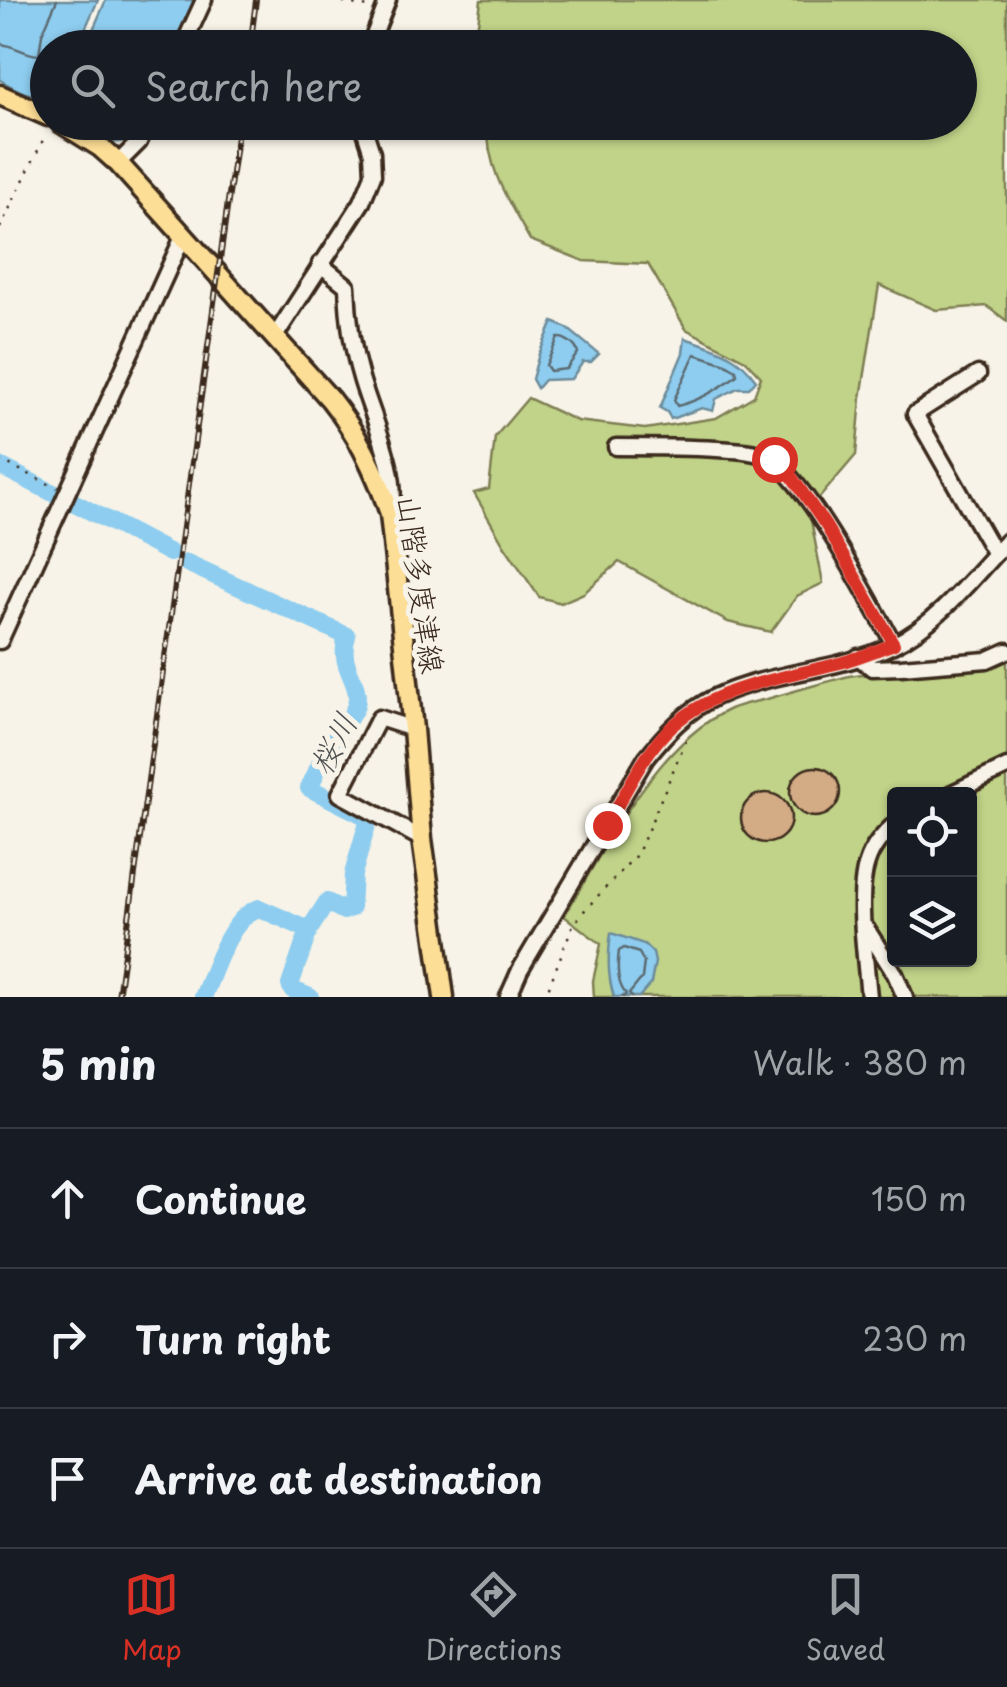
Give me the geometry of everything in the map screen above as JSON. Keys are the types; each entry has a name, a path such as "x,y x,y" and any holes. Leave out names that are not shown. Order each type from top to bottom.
{"main road":[{"path":"0,95 30,108"},
{"name":"山階多度津線","path":"88,140 118,164 349,424 379,481 390,514 422,840 444,997"}],"street":[{"path":"190,30 204,0"},
{"path":"376,30 387,4"},
{"path":"118,164 140,140"},
{"path":"274,338 362,202 373,176 368,140"},
{"path":"0,640 183,236"},
{"path":"320,264 347,286 348,316 360,375 393,481 390,514"},
{"path":"978,374 916,414 994,554"},
{"path":"616,447 744,450 774,459 787,470 826,526 894,644"},
{"path":"508,997 520,970 646,758 665,733 713,698 894,644 936,615 1007,541"},
{"path":"858,657 872,668 901,667 987,660 1007,651"},
{"path":"413,730 378,718 340,794 422,840"},
{"path":"965,787 1007,767"},
{"path":"868,997 863,923 866,865 887,832"},
{"path":"863,923 906,997"}],"path":[{"path":"332,0 361,6 387,4"},
{"path":"0,228 43,140"},
{"path":"0,460 68,494"},
{"path":"545,997 572,927 638,854 687,738 683,718"}],"green space":[{"path":"481,0 1007,0 1007,321 987,306 936,310 879,285 856,455 809,510 823,583 797,596 771,632 728,622 619,562 584,593 561,603 539,597 474,493 489,489 495,437 528,398 577,421 645,429 716,418 754,396 761,377 745,360 686,329 648,264 584,261 530,240 495,170 488,140 977,140 977,30 477,30"},
{"path":"1007,656 1007,997 594,997 593,981 601,944 564,916 615,830 656,772 703,725 735,707 849,676 989,664"}],"water":[{"path":"0,0 98,0 85,30 30,30 30,94 0,80"},
{"path":"106,0 202,0 188,30 93,30"},
{"path":"553,322 567,328 599,354 591,362 583,362 571,379 544,380 537,388 532,379"},
{"path":"685,338 733,357 756,380 749,388 738,388 716,399 713,411 702,408 671,419 660,408 683,353"},
{"path":"611,933 644,944 653,953 651,983 639,997 614,997 609,965"}],"building":[{"path":"815,767 832,775 840,792 832,809 815,817 798,809 790,792 798,775"},
{"path":"766,793 784,800 791,818 784,836 766,843 748,836 741,818 748,800"}],"waterway":[{"name":"桜川","path":"0,466 55,494"},
{"name":"桜川","path":"73,502 170,553"},
{"name":"桜川","path":"187,563 347,636 345,657 356,689 356,705 309,788 369,818 353,874 351,908 344,911 327,902 309,930 290,985 310,997"},
{"path":"203,997 231,933 248,914 259,908 309,930"}],"railway":[{"path":"252,30 256,0"},
{"path":"118,997 237,140"}],"route":[{"path":"607,825 665,733 713,698 894,644 826,526 787,470 774,459"}]}
